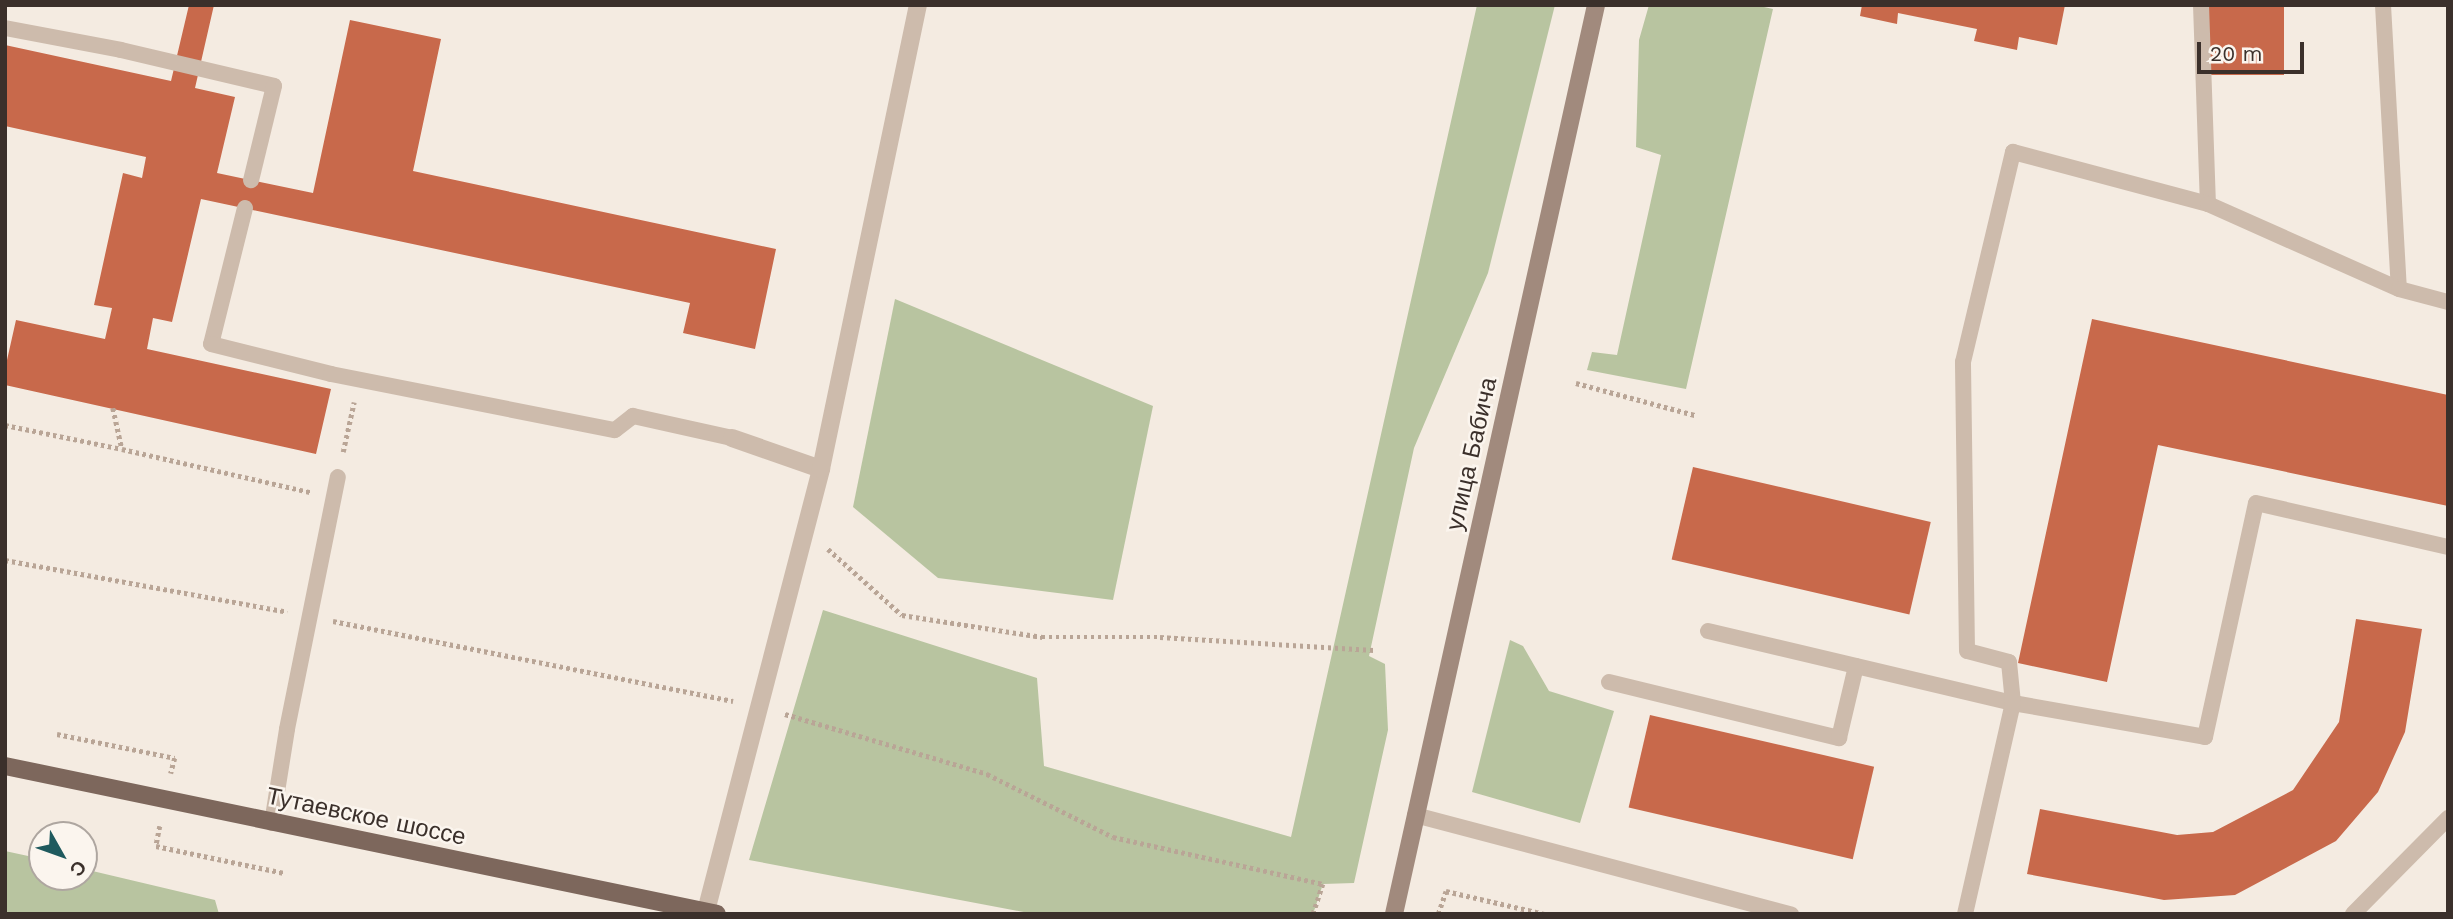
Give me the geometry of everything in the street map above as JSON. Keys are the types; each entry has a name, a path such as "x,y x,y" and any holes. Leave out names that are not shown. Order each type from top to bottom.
{"main road":[{"name":"Тутаевское шоссе","path":"5,766 711,913"}],"street":[{"path":"711,913 760,706 821,469 918,5"},
{"name":"улица Бабича","path":"1394,914 1596,5"},
{"path":"732,438 821,469"}],"lane":[{"path":"2201,5 2208,204"},
{"path":"2383,5 2399,289"},
{"path":"5,28 121,50 274,86 251,180"},
{"path":"1965,914 2013,703 2009,662 1967,651 1963,362 2013,152 2208,204 2399,289 2448,302"},
{"path":"245,208 211,344 359,380 615,430 634,416 732,438"},
{"path":"272,823 286,729 338,477"},
{"path":"1708,631 2013,703 2204,737 2256,503 2448,547"},
{"path":"1609,682 1839,738 1856,666"},
{"path":"1415,815 1791,914"},
{"path":"2353,914 2448,818"}],"path":[{"path":"338,477 359,380"},
{"path":"1576,383 1695,415"},
{"path":"113,408 122,449"},
{"path":"5,425 334,497"},
{"path":"804,541 828,549 902,615 1042,636 1160,637 1374,650"},
{"path":"5,560 310,616 760,706 987,774 1113,837 1323,884 1313,914"},
{"path":"1438,914 1446,891 1545,914"}],"green space":[{"path":"1477,5 1555,5 1488,273 1414,448 1369,656 1385,664 1388,730 1354,883 1323,884 1313,914 1034,914 749,860 823,610 1037,678 1044,766 1291,837"},
{"path":"1649,5 1755,5 1773,9 1686,389 1587,370 1592,352 1617,355 1661,155 1636,147 1639,40"},
{"path":"895,299 1153,406 1113,600 938,578 853,507"},
{"path":"1510,640 1523,646 1549,691 1614,711 1580,823 1472,792"},
{"path":"5,851 28,856 28,891 98,891 98,872 215,900 219,914 5,914"}],"building":[{"path":"189,5 214,5 195,88 235,97 217,173 313,193 350,20 441,39 413,171 776,249 755,349 683,333 690,303 201,199 172,322 153,318 147,349 331,389 316,454 5,385 5,369 16,320 105,339 112,308 94,305 123,173 142,178 146,157 5,126 5,45 171,81"},
{"path":"1862,5 2065,5 2057,45 2019,37 2017,50 1974,41 1977,29 1898,13 1897,24 1860,16"},
{"path":"2209,5 2284,5 2284,75 2209,75"},
{"path":"2092,319 2448,395 2448,506 2158,445 2107,682 2018,663"},
{"path":"1693,467 1931,522 1909,614 1672,560"},
{"path":"2356,619 2422,629 2405,732 2378,792 2336,841 2235,895 2164,900 2027,874 2040,809 2177,835 2213,832 2293,790 2339,722"},
{"path":"1650,715 1874,767 1853,859 1629,808"}]}
